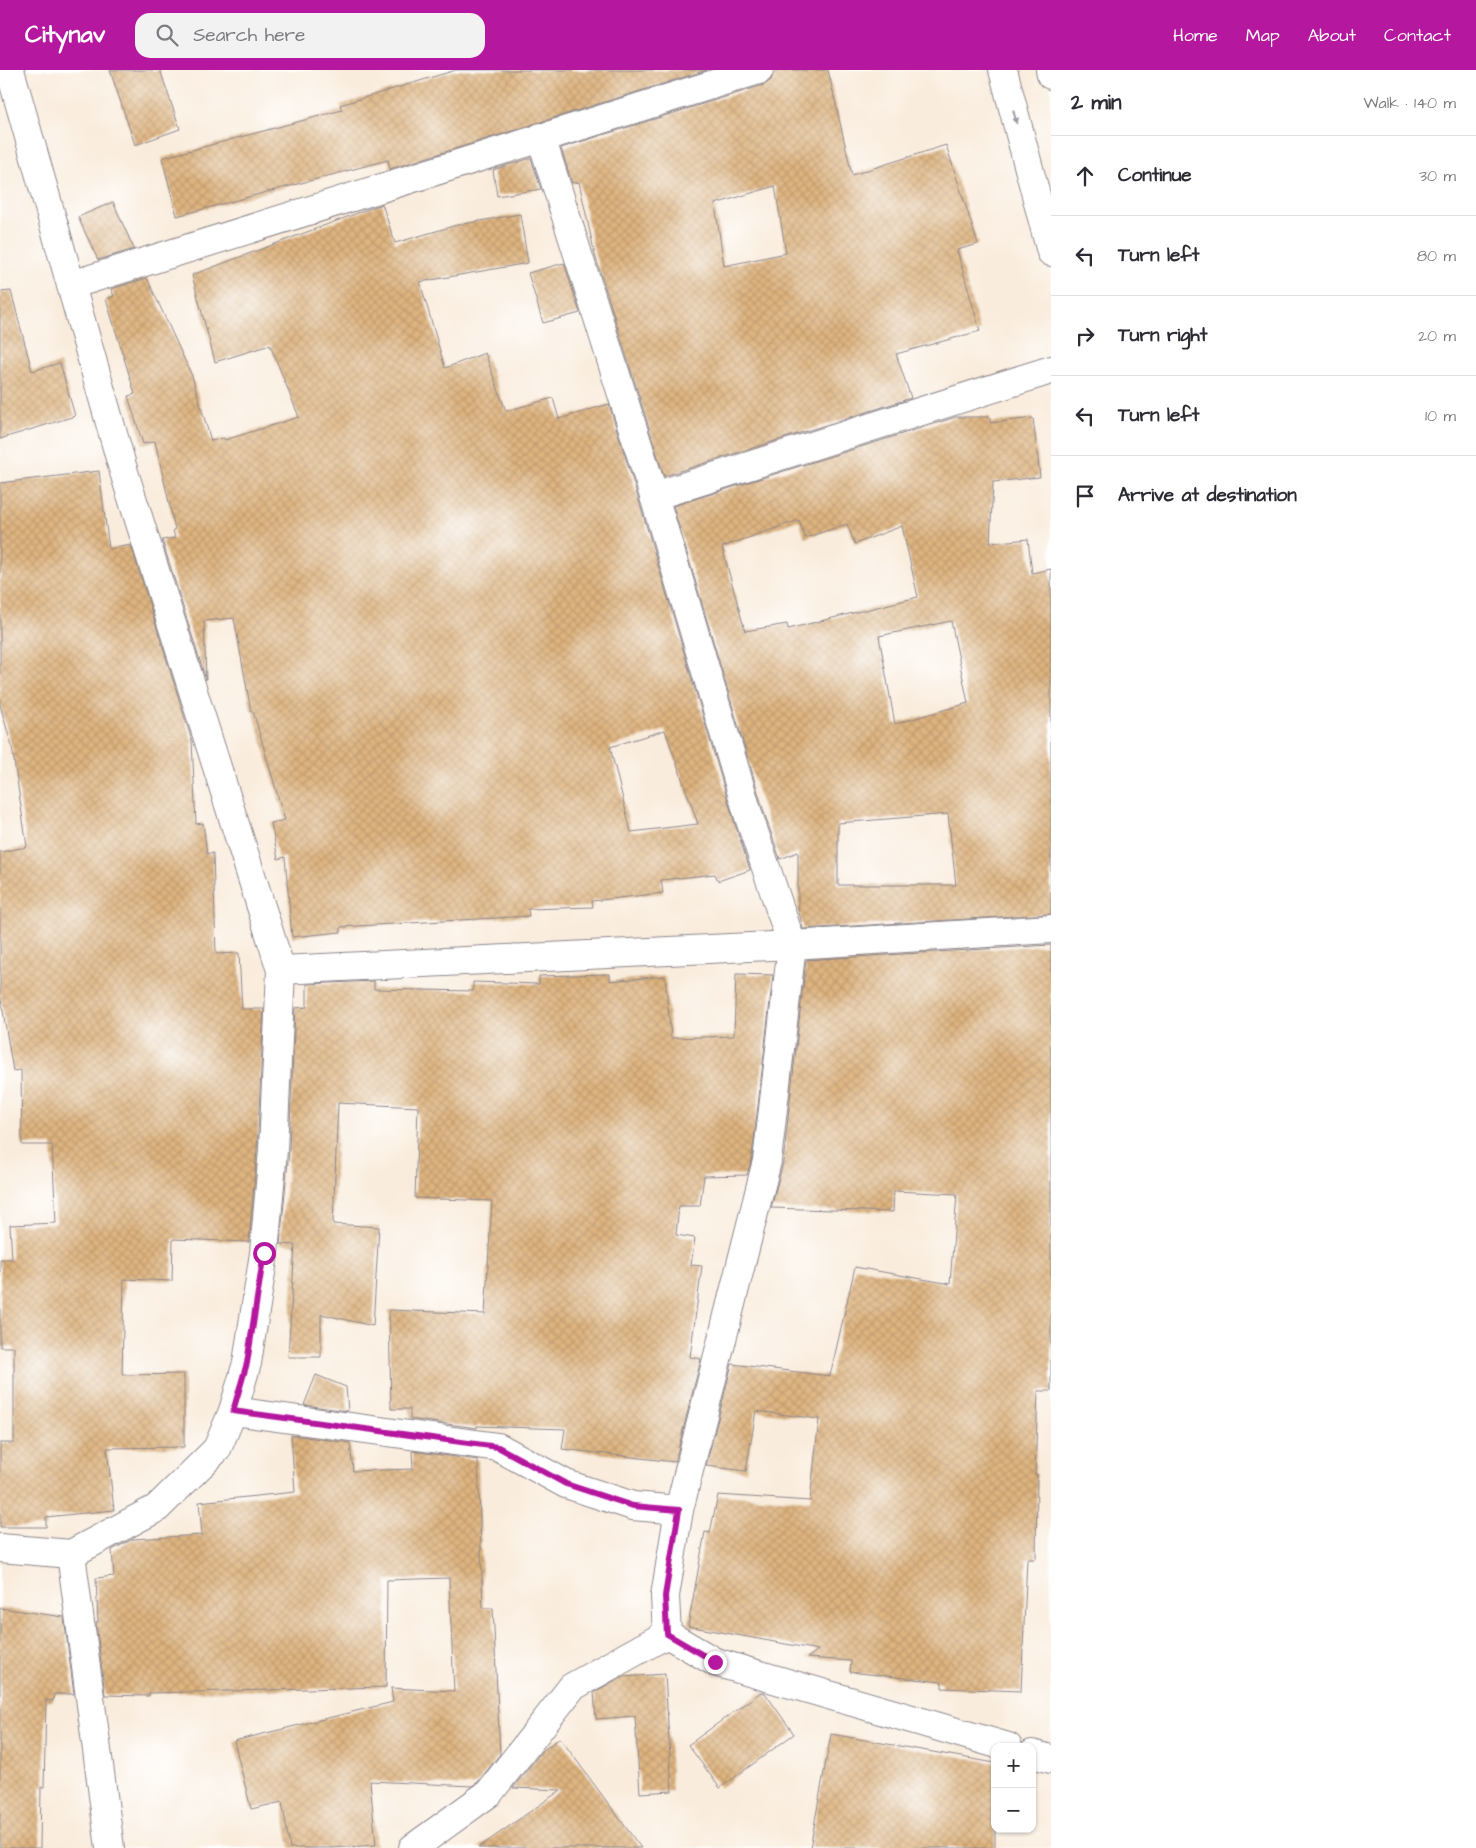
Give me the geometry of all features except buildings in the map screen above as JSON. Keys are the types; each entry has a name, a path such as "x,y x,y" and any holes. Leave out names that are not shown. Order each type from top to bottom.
{"street":[{"path":"0,1548 72,1554 157,1508 217,1449 233,1411 247,1363 264,1253 273,1150 281,970 123,469 10,70"},
{"path":"71,285 759,70"},
{"path":"1002,70 1051,252"},
{"path":"1050,70 1051,74"},
{"path":"541,137 654,496 749,817 792,945 767,1161 679,1510 665,1596 667,1634"},
{"path":"654,496 1051,370"},
{"path":"281,970 792,945 1051,929"},
{"path":"233,1411 498,1447 566,1484 633,1506 679,1510"},
{"path":"72,1554 110,1848"},
{"path":"667,1634 715,1662 994,1743"},
{"path":"413,1848 489,1794 572,1687 667,1634"},
{"path":"1036,1755 1051,1759"}],"route":[{"path":"264,1253 247,1363 233,1411 498,1447 566,1484 633,1506 679,1510 665,1596 667,1634 715,1662"}]}
